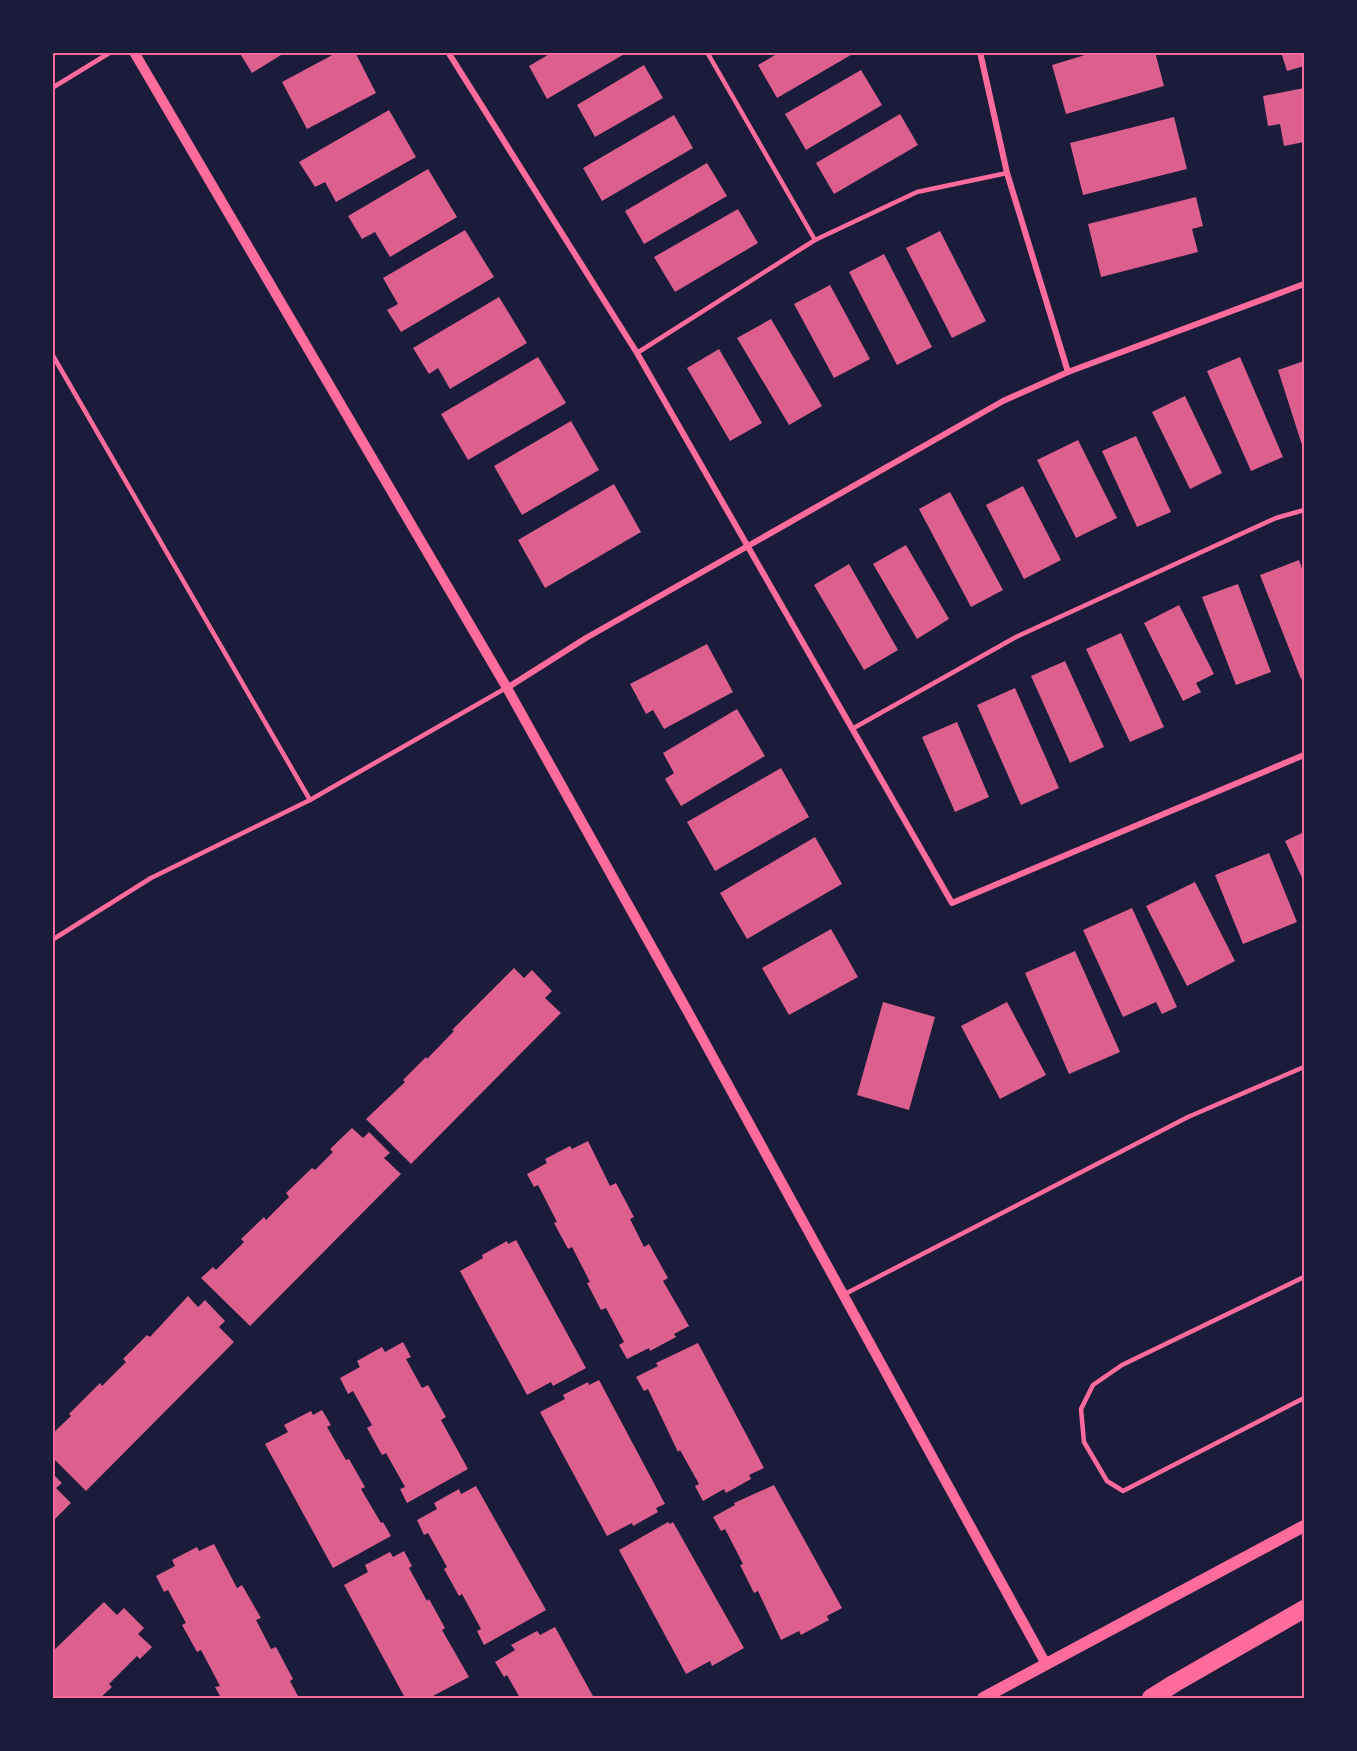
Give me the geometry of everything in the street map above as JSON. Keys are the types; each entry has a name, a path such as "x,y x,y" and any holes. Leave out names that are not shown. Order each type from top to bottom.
{"highway":[{"path":"1151,1698 1305,1610"}],"main road":[{"path":"983,1698 1305,1526"}],"street":[{"path":"134,52 507,688 1046,1664"},
{"path":"980,52 1007,173 1068,372"},
{"path":"449,53 637,353 952,903 1305,755"},
{"path":"507,688 586,638 746,545 1003,401 1068,372 1305,284"}],"lane":[{"path":"52,88 111,52"},
{"path":"707,52 815,240"},
{"path":"637,353 815,240 917,192 1007,173"},
{"path":"52,354 310,800"},
{"path":"852,729 1016,637 1276,518 1305,510"},
{"path":"52,940 151,878 310,800 507,688"},
{"path":"843,1295 1188,1117 1305,1067"},
{"path":"1305,1277 1122,1365 1093,1385 1081,1409 1084,1442 1107,1481 1123,1491 1305,1398"}],"building":[{"path":"239,52 286,52 252,73"},
{"path":"338,52 355,52 376,93 307,129 282,82"},
{"path":"553,52 628,52 547,99 529,66"},
{"path":"780,52 856,52 777,98 758,65"},
{"path":"1095,52 1155,52 1164,86 1066,114 1052,65"},
{"path":"1281,52 1304,52 1304,66 1287,71"},
{"path":"644,65 663,98 595,137 577,105"},
{"path":"861,70 882,105 806,150 785,114"},
{"path":"1304,88 1304,142 1284,146 1280,124 1268,126 1263,96"},
{"path":"389,110 416,157 336,202 325,182 315,187 299,162"},
{"path":"900,114 918,145 834,194 816,163"},
{"path":"674,115 693,148 602,201 583,168"},
{"path":"1174,117 1187,169 1083,195 1070,143"},
{"path":"707,163 727,196 644,244 625,211"},
{"path":"428,169 457,217 390,257 375,232 362,239 348,216"},
{"path":"1196,197 1203,226 1192,229 1198,252 1101,277 1088,224"},
{"path":"738,209 758,243 675,292 654,257"},
{"path":"465,230 494,277 401,332 387,310 398,304 383,278"},
{"path":"940,231 986,321 952,338 906,248"},
{"path":"884,254 932,347 897,365 849,272"},
{"path":"830,285 870,359 834,378 794,304"},
{"path":"499,297 527,343 450,389 438,368 429,374 413,348"},
{"path":"771,319 822,406 789,425 737,338"},
{"path":"719,349 762,423 730,441 687,368"},
{"path":"538,357 566,403 468,460 441,414"},
{"path":"1240,357 1283,457 1251,471 1207,371"},
{"path":"1304,361 1304,444 1302,445 1278,370"},
{"path":"1185,396 1222,473 1190,489 1152,412"},
{"path":"571,421 599,470 522,515 494,466"},
{"path":"1136,436 1171,512 1137,527 1102,451"},
{"path":"1078,440 1117,518 1076,538 1037,460"},
{"path":"614,484 641,532 545,588 518,540"},
{"path":"1023,486 1061,560 1024,579 986,505"},
{"path":"950,492 1003,590 971,607 919,509"},
{"path":"906,545 949,619 917,639 873,564"},
{"path":"1299,560 1304,574 1304,678 1301,679 1260,575"},
{"path":"849,564 898,650 864,670 814,585"},
{"path":"1238,584 1271,672 1236,685 1202,597"},
{"path":"1179,605 1214,674 1196,683 1201,692 1183,701 1144,623"},
{"path":"1121,633 1164,727 1130,742 1086,649"},
{"path":"707,644 733,692 664,729 653,710 646,714 630,684"},
{"path":"1065,661 1104,747 1070,763 1031,676"},
{"path":"1015,688 1059,788 1021,805 977,705"},
{"path":"737,709 765,756 681,806 665,779 674,773 663,753"},
{"path":"957,722 989,797 955,812 922,737"},
{"path":"781,768 809,817 715,871 687,822"},
{"path":"1304,832 1304,882 1285,841"},
{"path":"815,837 842,884 747,939 720,893"},
{"path":"1269,853 1297,922 1243,944 1215,875"},
{"path":"1195,882 1235,961 1187,986 1146,906"},
{"path":"1132,908 1177,1007 1162,1014 1156,1002 1123,1017 1083,930"},
{"path":"831,929 858,977 789,1015 762,968"},
{"path":"1075,951 1120,1052 1069,1074 1025,973"},
{"path":"514,968 524,978 532,970 552,991 545,998 561,1013 411,1164 366,1119 405,1082 403,1080 426,1057 427,1059 454,1031 452,1030"},
{"path":"883,1002 935,1017 909,1110 857,1095"},
{"path":"1007,1002 1046,1075 1000,1099 961,1026"},
{"path":"352,1128 363,1138 369,1132 390,1153 384,1158 401,1174 250,1326 201,1278 213,1267 216,1270 244,1242 241,1239 264,1217 266,1220 289,1197 286,1193 312,1168 315,1170 333,1152 330,1149"},
{"path":"588,1141 610,1186 616,1183 634,1217 630,1219 644,1247 649,1244 668,1278 663,1281 689,1326 674,1334 676,1337 650,1351 649,1348 627,1359 619,1345 624,1342 606,1308 601,1310 572,1247 568,1249 538,1185 534,1187 527,1174 547,1163 545,1159 570,1146 572,1149"},
{"path":"516,1240 586,1368 553,1386 551,1382 527,1395 460,1271 507,1241 508,1244"},
{"path":"188,1296 198,1307 205,1300 225,1321 219,1327 234,1342 86,1491 52,1457 52,1434 100,1383 102,1386 126,1362 123,1359 147,1335 150,1337"},
{"path":"403,1342 411,1357 406,1359 422,1388 428,1385 446,1417 441,1420 468,1469 407,1503 400,1489 405,1487 386,1453 382,1455 367,1428 372,1425 353,1391 348,1394 340,1378 360,1367 357,1361 382,1347 385,1352"},
{"path":"698,1343 764,1468 749,1475 751,1479 726,1493 724,1489 703,1501 695,1486 699,1484 680,1450 678,1452 648,1389 644,1391 636,1377 658,1366 656,1363"},
{"path":"599,1380 665,1504 656,1508 658,1512 633,1526 632,1523 607,1536 540,1412 565,1399 563,1395 588,1382 589,1385"},
{"path":"322,1410 331,1425 327,1427 346,1460 349,1459 365,1487 361,1489 391,1536 333,1568 265,1444 288,1432 284,1425 311,1411 313,1415"},
{"path":"52,1473 62,1483 56,1488 71,1503 52,1522"},
{"path":"774,1485 842,1608 827,1616 829,1620 801,1635 799,1631 781,1640 758,1591 754,1593 740,1565 743,1564 725,1529 721,1531 713,1517 735,1505 734,1503"},
{"path":"476,1486 546,1610 484,1645 477,1631 481,1629 462,1594 459,1596 444,1569 447,1567 428,1533 424,1535 417,1520 437,1509 434,1503 459,1489 461,1494"},
{"path":"668,1522 670,1524 673,1522 744,1648 712,1666 710,1661 686,1674 619,1550"},
{"path":"214,1544 237,1588 242,1585 261,1618 256,1620 271,1649 276,1647 293,1679 290,1681 299,1698 221,1698 215,1687 220,1686 201,1650 197,1652 182,1625 186,1623 168,1590 164,1592 156,1576 175,1566 172,1560 197,1547 199,1551"},
{"path":"404,1551 412,1566 409,1568 445,1628 442,1630 469,1677 429,1698 405,1698 344,1585 368,1572 365,1565 390,1552 393,1557"},
{"path":"104,1602 117,1615 124,1608 144,1628 138,1634 152,1647 140,1659 137,1656 109,1684 112,1687 100,1698 52,1698 52,1652"},
{"path":"555,1627 594,1698 520,1698 507,1675 504,1677 495,1662 515,1650 511,1645 537,1631 540,1635"}]}
